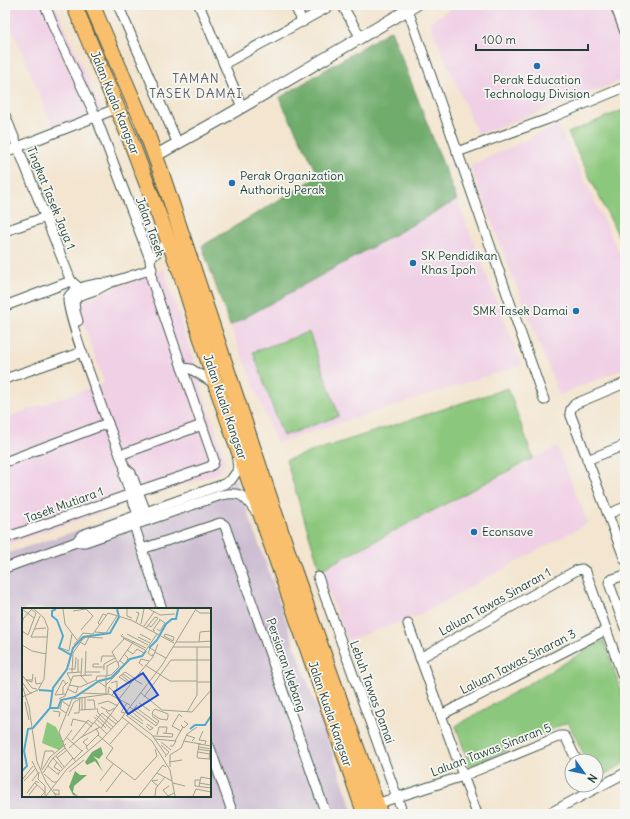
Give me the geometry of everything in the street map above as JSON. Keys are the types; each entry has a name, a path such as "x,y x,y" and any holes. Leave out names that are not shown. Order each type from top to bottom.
{"highway":[{"name":"Jalan Kuala Kangsar","path":"74,5 118,108 169,240 216,385 365,814"},
{"name":"Jalan Kuala Kangsar","path":"94,8 143,123 155,156 294,571 378,809"},
{"path":"94,8 93,16 95,28 120,87 121,95 118,108 125,109 133,113 143,123"},
{"path":"128,134 141,149 155,156 150,163 150,169 182,263 180,271"}],"street":[{"name":"Jalan Tasek","path":"45,5 55,30 96,117 150,259 152,281 214,460 213,464"},
{"path":"118,5 178,144"},
{"path":"199,5 242,106"},
{"path":"294,5 303,22"},
{"path":"224,64 332,5"},
{"path":"342,5 361,38"},
{"path":"615,5 625,32"},
{"path":"155,156 361,38 406,8 544,400"},
{"path":"457,152 625,87"},
{"path":"5,152 118,108"},
{"name":"Tingkat Tasek Jaya 1","path":"5,115 72,281 79,288"},
{"path":"5,231 46,217"},
{"path":"150,259 169,240"},
{"path":"152,269 109,282 79,288 71,292 67,299 67,308 125,468 124,476 134,492 140,519 142,549 162,608"},
{"path":"5,306 72,281"},
{"path":"82,352 81,331 74,302 78,296 98,289 109,282"},
{"path":"5,379 82,352"},
{"path":"182,368 191,368 216,385"},
{"path":"625,383 575,404 570,409 570,413 587,460 625,560"},
{"path":"5,462 108,423"},
{"path":"120,455 202,425"},
{"path":"140,519 231,480 238,470 238,462 229,436 232,428"},
{"path":"587,460 625,445"},
{"name":"Tasek Mutiara 1","path":"5,538 209,467 213,464"},
{"path":"5,568 76,542 82,535 232,492 241,494 247,499 255,511 264,534 272,543"},
{"path":"608,514 625,507"},
{"name":"Persiaran Klebang","path":"142,549 220,523 225,526 326,814"},
{"name":"Laluan Tawas Sinaran 1","path":"420,658 577,570 582,569 586,572 606,630"},
{"path":"625,575 609,582 625,628"},
{"name":"Lebuh Tawas Damai","path":"318,577 403,814"},
{"path":"408,624 477,814"},
{"path":"606,630 625,683"},
{"name":"Laluan Tawas Sinaran 3","path":"441,715 606,630"},
{"name":"Laluan Tawas Sinaran 5","path":"378,809 397,796 463,776 560,736 564,736 566,738 573,753"},
{"path":"211,751 233,814"},
{"path":"604,782 625,773"},
{"path":"548,814 582,793"}],"shaded area":[{"path":"5,5 55,5 102,111 54,129 5,12"},
{"name":"Perak Education Technology Division","path":"457,5 608,5 625,54 625,79 478,135 429,22"},
{"name":"SMK Tasek Damai","path":"558,125 619,252 625,255 625,368 559,395 470,166"},
{"name":"SK Pendidikan Khas Ipoh","path":"457,200 522,365 277,443 230,326"},
{"path":"164,270 225,460 219,473 5,545 5,418 104,383 79,308 83,300"},
{"path":"557,447 588,523 417,616 348,640 320,570"},
{"path":"236,479 354,814 5,814 5,554"}],"green space":[{"path":"391,30 457,200 230,326 202,246 319,176 279,98"},
{"path":"625,109 625,242 620,239 568,133"},
{"path":"309,332 339,416 283,436 253,352"},
{"path":"508,388 533,458 320,570 286,460"},
{"path":"604,640 625,704 625,763 604,775 604,753 583,753 568,722 470,767 456,726"}],"place":[{"name":"Perak Education Technology Division","path":"537,66"},
{"name":"Perak Organization Authority Perak","path":"232,183"},
{"name":"SK Pendidikan Khas Ipoh","path":"413,263"},
{"name":"SMK Tasek Damai","path":"576,311"},
{"name":"Econsave","path":"474,532"}],"district":[{"name":"TAMAN TASEK DAMAI","path":"196,86"}]}
